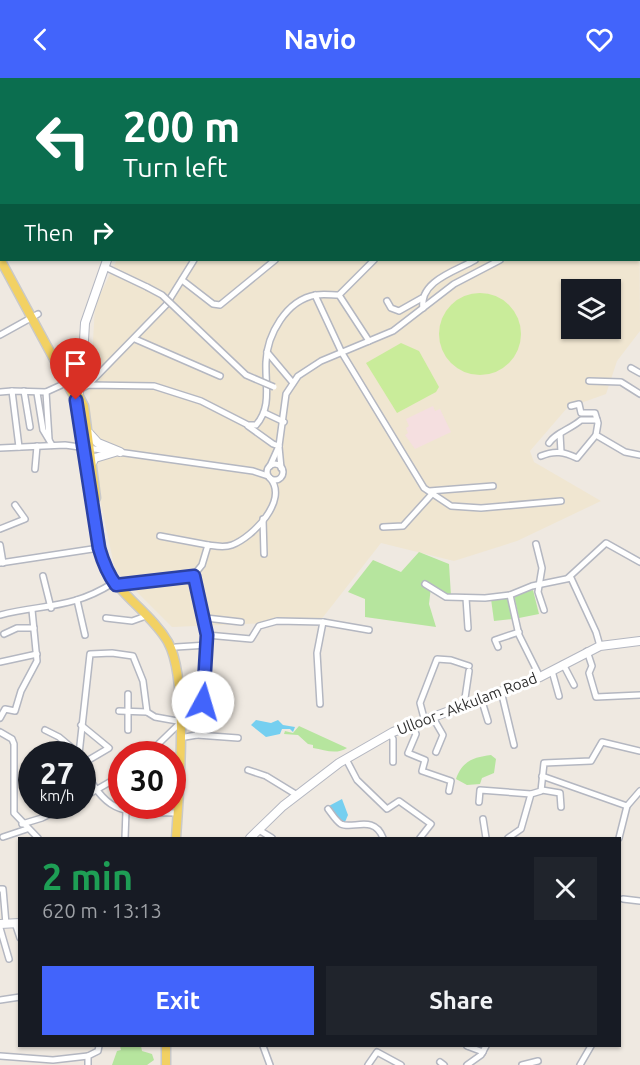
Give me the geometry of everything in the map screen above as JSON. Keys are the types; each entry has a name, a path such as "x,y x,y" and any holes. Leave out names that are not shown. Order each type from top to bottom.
{"main road":[{"path":"1,261 35,316"},
{"path":"8,261 69,381 81,392 88,433 87,447 92,463 107,558 116,584 149,612 176,647 183,722 182,741"},
{"path":"106,263 86,323 81,392 99,548 104,565 116,584 163,635 172,652 185,737 179,837"},
{"path":"88,433 98,443 120,452"},
{"path":"92,463 103,454 120,452"},
{"name":"Ulloor - Akkulam Road","path":"251,837 297,795 346,759 390,733 540,677 600,646 640,641"},
{"path":"178,819 179,837"},
{"path":"2,925 17,923"},
{"path":"161,1047 164,1065"},
{"path":"164,1065 166,1047"}],"street":[{"path":"81,392 95,375 135,339 166,305 193,261"},
{"path":"182,280 213,304 220,305 274,261"},
{"path":"247,425 256,425 265,413 266,352 284,314 301,301 315,295 339,295 373,261"},
{"path":"387,302 391,308 399,311 422,298 429,286 473,261"},
{"path":"160,536 208,545 230,546 247,535 263,519 277,492 276,485 269,477 270,466 279,446 287,389 321,361 393,331 454,284 498,261"},
{"path":"106,263 162,295 246,375 274,387 287,389"},
{"path":"315,295 342,353 430,492 451,506 481,508 561,501"},
{"path":"339,295 369,341"},
{"path":"422,298 423,308"},
{"path":"0,335 35,316"},
{"path":"135,339 220,376"},
{"path":"266,352 293,383"},
{"path":"631,368 640,373"},
{"path":"0,392 46,392 69,381"},
{"path":"589,381 621,382 640,394"},
{"path":"81,392 154,386 201,401 247,425 267,441 279,446"},
{"path":"12,391 19,447"},
{"path":"24,391 30,427"},
{"path":"46,392 50,442"},
{"path":"37,393 43,430 50,442"},
{"path":"541,456 551,452 561,452 577,458 596,435 595,413 581,413 579,404 571,406"},
{"path":"265,413 284,422"},
{"path":"549,443 552,437 570,430 581,420 597,420"},
{"path":"560,434 561,452"},
{"path":"596,435 625,452 640,455"},
{"path":"0,448 37,446 50,442 253,471 278,479 281,476 279,446"},
{"path":"35,469 37,446"},
{"path":"253,471 276,465 281,469"},
{"path":"383,527 403,526 430,492 493,486"},
{"path":"0,529 25,519 15,505"},
{"path":"263,519 264,554"},
{"path":"425,584 446,597 510,595 537,585 568,578 606,543 640,562"},
{"path":"536,544 542,568 537,585 544,610"},
{"path":"0,545 2,563 99,548"},
{"path":"0,615 51,608 91,596 116,584 194,576 202,565 208,545"},
{"path":"43,576 51,608"},
{"path":"194,576 206,618 208,645 197,735"},
{"path":"568,578 574,582 600,646"},
{"path":"510,595 519,632 540,677"},
{"path":"466,598 468,628"},
{"path":"77,600 85,635"},
{"path":"0,718 6,709 15,711 25,682 36,663 32,610"},
{"path":"106,618 132,621 146,616"},
{"path":"206,618 241,622"},
{"path":"207,635 251,639 259,626 277,621 323,622 369,630"},
{"path":"320,704 317,653 323,622"},
{"path":"4,634 17,628 34,628"},
{"path":"498,647 495,640 519,632"},
{"path":"176,647 208,645"},
{"path":"587,651 592,666 589,673 596,697 640,695"},
{"path":"0,662 37,654"},
{"path":"80,741 90,654 129,654 139,667 147,712"},
{"path":"436,752 443,735 420,703 437,660 452,660 469,669 464,705"},
{"path":"563,664 574,685"},
{"path":"552,671 560,696"},
{"path":"76,688 85,688"},
{"path":"501,691 514,745"},
{"path":"128,694 128,730"},
{"path":"481,698 488,721"},
{"path":"119,711 147,712 155,717 183,722"},
{"path":"162,741 183,722"},
{"path":"81,725 109,748 96,756"},
{"path":"411,725 416,734 408,753 425,760 422,771 451,780 449,791"},
{"path":"45,730 64,741"},
{"path":"0,732 12,739 14,744 13,810 24,826 37,837"},
{"path":"390,733 393,739 393,762"},
{"path":"185,737 197,735 238,738"},
{"path":"542,790 542,776 546,762 594,759 597,748 602,742 640,751"},
{"path":"346,759 357,780 387,809 399,801 431,824 421,837"},
{"path":"248,770 274,780 297,795"},
{"path":"542,776 627,807"},
{"path":"108,785 96,792 108,801"},
{"path":"480,802 480,790 531,794 542,790 560,793 561,807"},
{"path":"619,837 627,807 640,791"},
{"path":"509,837 521,829 531,794"},
{"path":"328,809 341,823 371,826 378,830 382,837"},
{"path":"3,837 37,819"},
{"path":"125,837 126,819"},
{"path":"483,819 486,837"},
{"path":"259,830 270,837"},
{"path":"0,889 3,889 2,925 9,959"},
{"path":"623,899 640,901"},
{"path":"0,1000 18,997"},
{"path":"0,1056 53,1060 88,1056 98,1051 99,1047"},
{"path":"263,1047 270,1065"},
{"path":"580,1065 590,1047"},
{"path":"368,1065 378,1049 401,1065"},
{"path":"469,1064 484,1049"},
{"path":"88,1056 88,1065"},
{"path":"9,1065 10,1057"},
{"path":"40,1065 41,1058"},
{"path":"522,1065 538,1061"}],"shaded area":[{"path":"117,261 640,261 640,331 617,361 606,394 567,408 530,451 534,462 601,501 517,541 454,561 381,543 320,621 172,627 115,570 96,480 94,433 89,413 95,305"},
{"path":"433,406 435,411 440,409 451,432 415,449 405,435 408,433 406,428 409,426 406,419"}],"green space":[{"path":"472,293 488,293 503,300 514,311 521,326 518,350 509,363 488,375 472,375 457,368 446,357 439,342 439,326 446,311 457,300"},
{"path":"401,343 419,351 439,387 436,392 397,413 366,363"},
{"path":"419,552 449,564 451,596 431,587 429,604 436,627 365,617 365,599 348,592 373,560 401,572"},
{"path":"533,590 539,614 519,618 514,595"},
{"path":"509,595 513,619 494,621 491,599"},
{"path":"299,726 347,748 335,752 326,751 313,748 313,745 308,744 298,735 284,734 285,731 293,733"},
{"path":"491,755 496,759 494,773 482,778 480,784 467,785 456,779 469,761"},
{"path":"120,1047 141,1047 142,1051 152,1054 154,1060 147,1065 112,1065 117,1051 121,1050"}],"water":[{"path":"256,720 271,723 278,720 283,725 295,727 293,732 290,729 282,729 280,734 266,737 251,725"},
{"path":"342,799 348,815 345,822 337,819 327,807"}],"route":[{"path":"76,400 99,548 113,583 116,585 194,576 206,618 208,659 203,702"}]}
